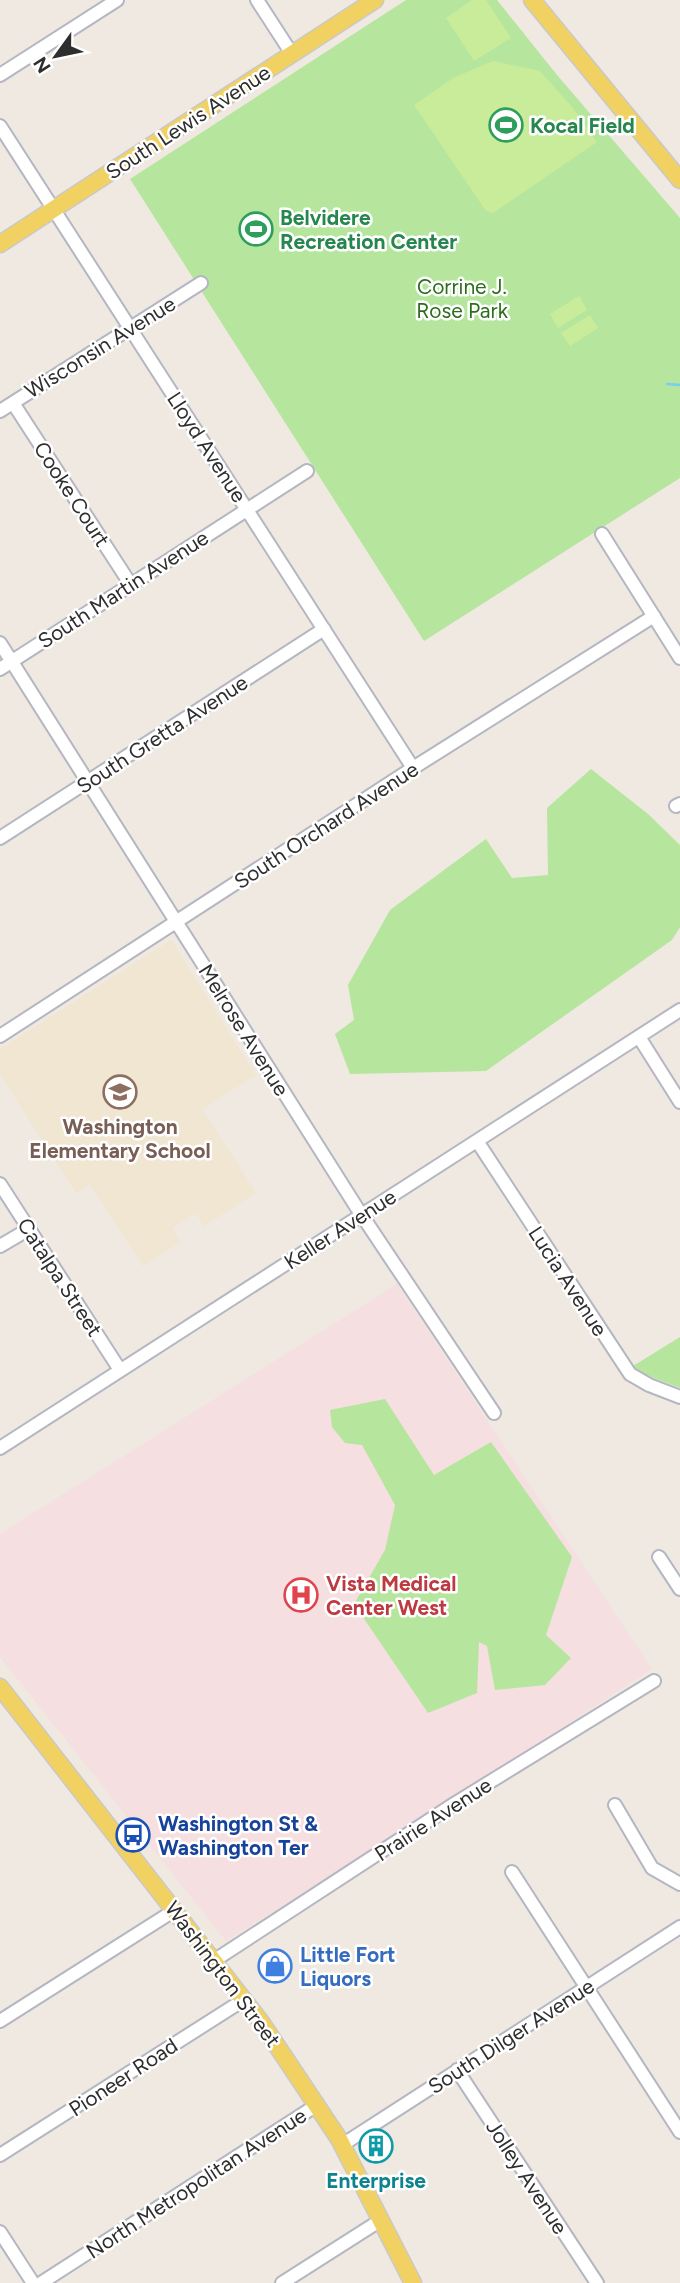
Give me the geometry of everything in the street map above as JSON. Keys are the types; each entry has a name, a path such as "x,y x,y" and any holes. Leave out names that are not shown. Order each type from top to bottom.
{"main road":[{"name":"South Lewis Avenue","path":"0,244 375,0"},
{"path":"532,0 680,180"},
{"name":"Washington Street","path":"0,1687 245,1999 342,2145 414,2283"}],"street":[{"path":"0,75 94,8 117,0"},
{"path":"257,0 292,54"},
{"name":"Lloyd Avenue","path":"0,126 413,768"},
{"name":"Wisconsin Avenue","path":"0,411 201,283"},
{"name":"Cooke Court","path":"13,403 131,584"},
{"name":"South Martin Avenue","path":"0,669 307,471"},
{"path":"602,534 680,658"},
{"name":"South Orchard Avenue","path":"0,1036 653,616"},
{"name":"South Gretta Avenue","path":"0,838 324,629"},
{"name":"Melrose Avenue","path":"0,643 361,1215 494,1413"},
{"name":"Keller Avenue","path":"0,1448 680,1010"},
{"path":"639,1037 680,1102"},
{"name":"Lucia Avenue","path":"477,1141 630,1374 649,1385 680,1396"},
{"name":"Catalpa Street","path":"0,1184 120,1370"},
{"path":"0,1246 29,1229"},
{"path":"659,1557 680,1590"},
{"name":"Prairie Avenue","path":"215,1960 454,1804 654,1681"},
{"path":"615,1805 652,1868 680,1884"},
{"path":"512,1872 680,2132"},
{"path":"0,2021 175,1910"},
{"name":"South Dilger Avenue","path":"342,2145 680,1927"},
{"name":"Pioneer Road","path":"0,2155 245,1999"},
{"name":"Jolley Avenue","path":"457,2070 597,2283"},
{"name":"North Metropolitan Avenue","path":"41,2283 317,2105"},
{"path":"282,2283 381,2220"},
{"path":"0,2232 33,2283"}],"shaded area":[{"name":"Washington Elementary School","path":"171,940 256,1075 202,1109 256,1193 204,1226 196,1213 172,1228 180,1242 143,1266 90,1184 76,1193 0,1074 0,1049"},
{"name":"Vista Medical Center West","path":"397,1284 652,1669 226,1941 0,1657 0,1534"}],"green space":[{"name":"Corrine J. Rose Park","path":"406,0 497,0 557,75 680,218 680,478 424,641 130,179"},
{"path":"472,0 486,0 511,38 474,61 446,18"},
{"name":"Kocal Field","path":"493,61 540,71 573,108 597,142 493,213 486,211 414,105 453,78"},
{"path":"579,296 587,310 558,328 550,314"},
{"path":"590,315 598,328 570,346 561,333"},
{"path":"591,769 648,814 680,845 680,927 672,940 486,1071 350,1074 335,1034 354,1020 348,985 390,910 486,839 512,878 548,875 547,808"},
{"path":"680,1337 680,1388 639,1372 633,1366"},
{"path":"385,1399 434,1475 491,1442 572,1557 546,1635 571,1658 545,1685 495,1690 487,1646 479,1642 477,1693 428,1713 354,1604 385,1550 395,1505 362,1445 345,1443 332,1427 330,1410"}],"waterway":[{"path":"667,384 680,385"}],"place":[{"name":"Kocal Field","path":"506,125"},
{"name":"Belvidere Recreation Center","path":"256,229"},
{"name":"Washington Elementary School","path":"120,1092"},
{"name":"Vista Medical Center West","path":"301,1595"},
{"name":"Washington St & Washington Ter","path":"133,1835"},
{"name":"Little Fort Liquors","path":"275,1966"},
{"name":"Enterprise","path":"376,2146"}]}
